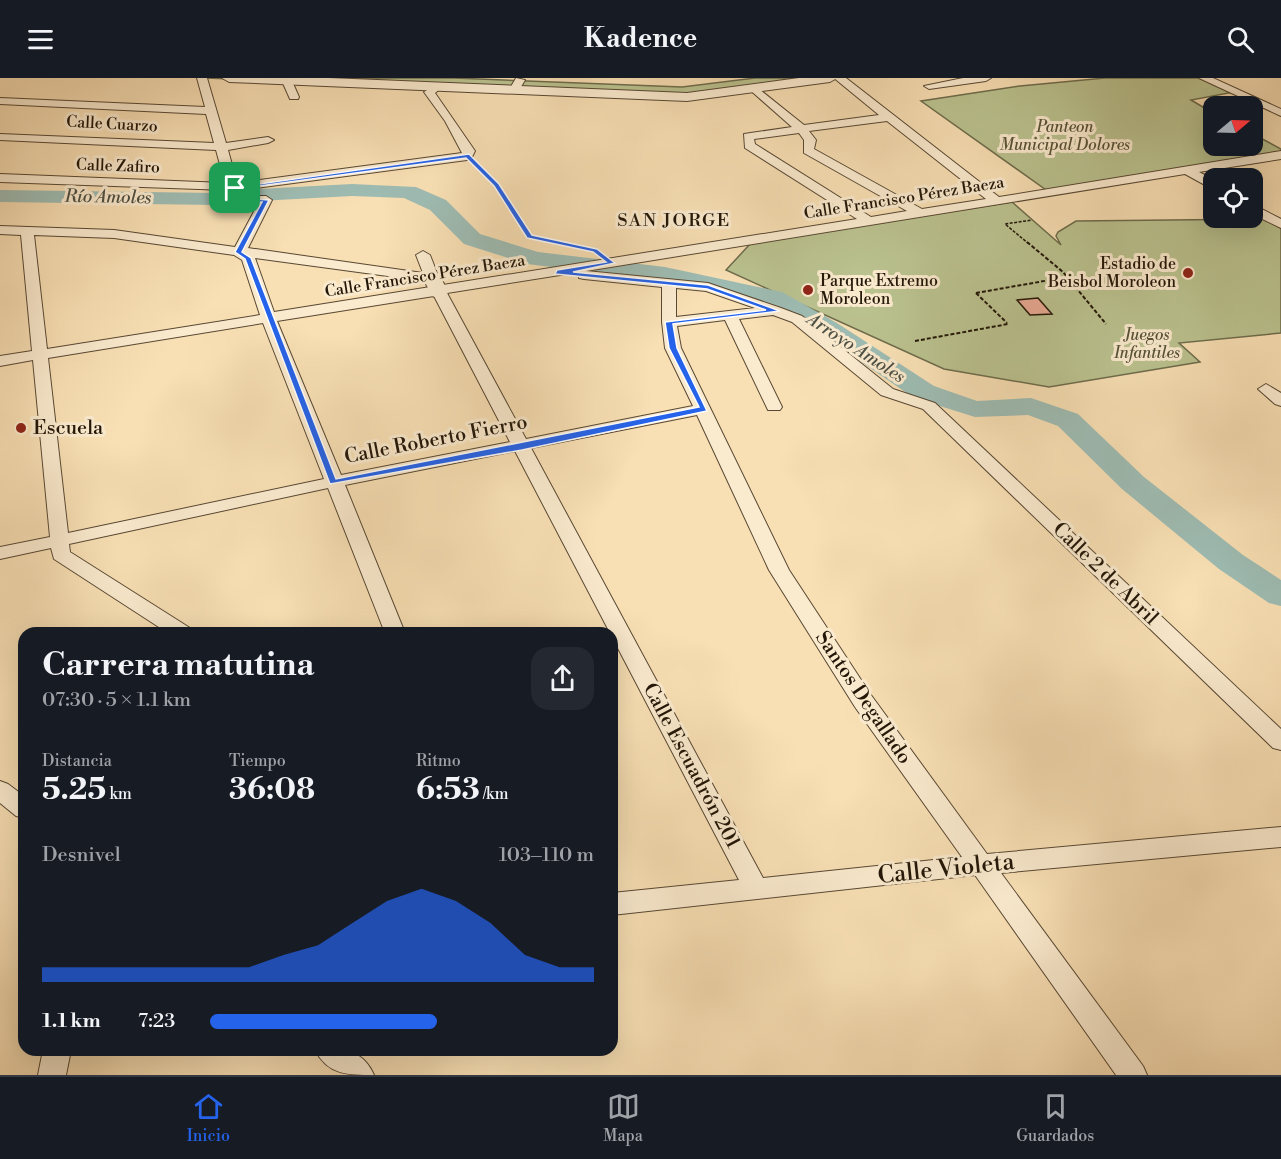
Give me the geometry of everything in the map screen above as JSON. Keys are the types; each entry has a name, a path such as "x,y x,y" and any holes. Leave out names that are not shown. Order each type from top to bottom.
{"street":[{"path":"202,78 237,200 266,200 239,252"},
{"path":"229,78 437,87 517,85"},
{"path":"456,78 517,85 687,97 755,83 830,78"},
{"path":"839,78 997,201"},
{"path":"929,86 986,78"},
{"path":"1204,78 1281,113"},
{"path":"287,81 294,97"},
{"path":"755,83 802,129 810,140 808,150 920,213"},
{"path":"235,189 467,156 469,152 450,120 429,92 437,87"},
{"path":"0,101 212,111"},
{"path":"870,222 749,146 748,136 888,117"},
{"name":"Calle Cuarzo","path":"0,137 221,147 268,140"},
{"name":"Calle Francisco Pérez Baeza","path":"0,361 269,319 435,285 559,272 1281,155"},
{"path":"1186,170 1203,180"},
{"name":"Calle Zafiro","path":"0,178 235,189"},
{"path":"1263,214 1281,224"},
{"path":"0,230 114,234 239,252 435,285"},
{"path":"27,231 61,555 174,627"},
{"path":"239,252 248,258 269,319 392,627"},
{"name":"Calle Escuadrón 201","path":"423,255 435,285 617,627"},
{"path":"559,272 708,287 776,311"},
{"name":"Santos Degallado","path":"669,283 669,322 673,348 779,570 862,701 1133,1075"},
{"path":"669,322 776,311"},
{"name":"Calle 2 de Abril","path":"776,311 797,319 887,392 929,406 1281,742"},
{"path":"730,316 774,407"},
{"path":"1266,389 1281,401"},
{"name":"Calle Roberto Fierro","path":"0,554 333,482 522,447 704,409"},
{"name":"Calle Escuadrón 201","path":"618,628 757,890"},
{"path":"0,790 18,804"},
{"name":"Calle Violeta","path":"618,903 979,865 1281,837"},
{"path":"52,1075 56,1056"},
{"path":"336,1056 360,1075"}],"path":[{"path":"467,156 496,185 529,237 595,251 607,264"},
{"path":"1032,220 1005,224 1067,277 1106,324"},
{"path":"915,341 1008,324 976,293 1067,277"}],"green space":[{"path":"206,78 454,78 682,87 755,78 830,78 687,97"},
{"name":"Panteon Municipal Dolores","path":"1105,78 1204,78 1234,92 1191,100 1203,107 1203,156 1263,156 1263,139 1281,149 1281,155 1049,192 921,101 1020,86"},
{"name":"Juegos Infantiles","path":"1012,202 1061,245 1056,236 1058,232 1076,221 1203,220 1203,228 1263,228 1263,219 1265,219 1281,228 1281,333 1179,343 1200,362 1049,387 944,369 726,270 751,243"}],"building":[{"path":"1038,298 1052,314 1030,315 1017,300"}],"waterway":[{"name":"Arroyo Amoles","path":"242,196 352,190 408,192 438,205 472,239 535,259 665,274 773,297 828,328 924,392 975,409 1031,406 1068,420 1133,483 1231,562 1281,595"},
{"name":"Río Amoles","path":"0,196 217,199"}],"place":[{"name":"Estadio de Beisbol Moroleon","path":"1188,273"},
{"name":"Parque Extremo Moroleon","path":"808,290"},
{"name":"Escuela","path":"21,428"}],"district":[{"name":"SAN JORGE","path":"674,220"}],"route":[{"path":"467,156 479,165 496,185 529,237 595,251 612,263 557,272 708,287 776,311 669,322 673,348 704,409 522,447 333,482 269,319 248,258 239,252 266,200 237,200 235,188 467,156"}]}
